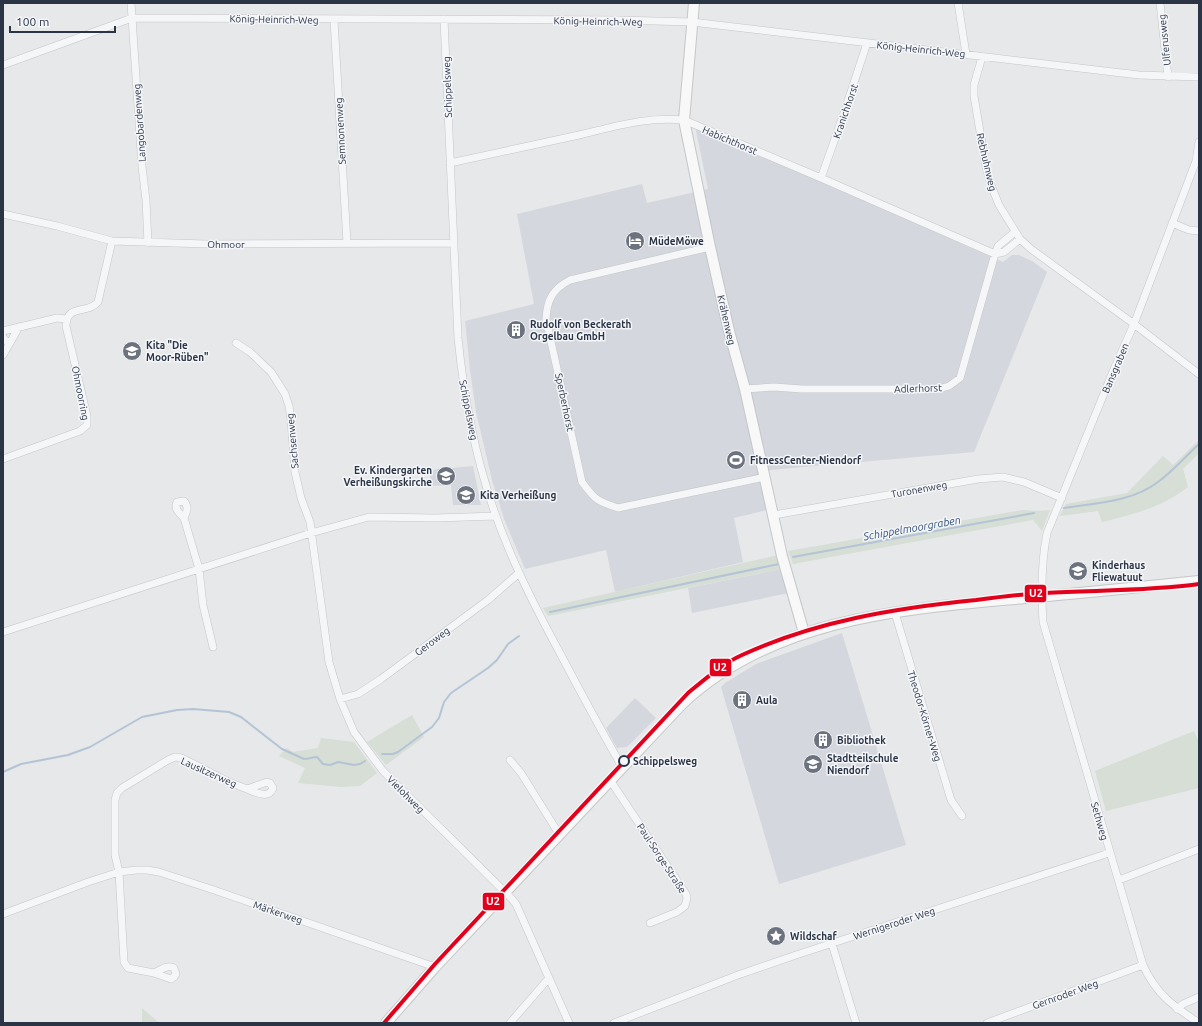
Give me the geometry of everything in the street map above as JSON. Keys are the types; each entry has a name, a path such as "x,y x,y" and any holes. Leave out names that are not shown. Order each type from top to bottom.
{"street":[{"name":"Langobardenweg","path":"131,3 148,243"},
{"name":"Krähenweg","path":"694,3 684,120 710,247 774,514 784,563 804,633"},
{"path":"958,3 966,54"},
{"name":"Ulferusweg","path":"1160,3 1168,77"},
{"name":"König-Heinrich-Weg","path":"3,65 132,18 334,20 444,19 692,22 1139,75 1199,77"},
{"name":"Schippelsweg","path":"444,19 458,338 464,385 474,438 496,516 519,573 542,619 622,767"},
{"name":"Semnonenweg","path":"334,20 347,243"},
{"name":"Kranichhorst","path":"821,178 867,43"},
{"name":"Rebhuhnweg","path":"982,56 974,86 974,96 986,167 996,200 1015,232 1031,249 1134,324 1199,374"},
{"name":"Habichthorst","path":"450,163 617,126 668,118 684,120 995,254"},
{"name":"Bansgraben","path":"1041,597 1043,551 1047,533 1134,324 1196,161 1199,142"},
{"name":"Ohmoor","path":"3,214 57,226 112,242 453,243"},
{"path":"1172,223 1189,230 1199,231"},
{"name":"Adlerhorst","path":"744,389 774,387 802,389 939,389 949,386 960,378 998,246 1015,232"},
{"path":"995,254 1004,252 1020,239"},
{"path":"3,331 57,318 66,319 72,312 90,307 98,302 112,242"},
{"name":"Sperberhorst","path":"710,247 570,280 560,285 550,297 546,307 546,319 582,482 592,497 598,502 618,508 765,477"},
{"name":"Ohmoorring","path":"3,459 80,431 87,425 87,416 66,326 66,319"},
{"path":"3,355 19,327"},
{"path":"3,337 10,343"},
{"name":"Sachsenweg","path":"236,343 250,352 268,368 285,394 291,420 293,461 297,484 310,522 311,533"},
{"name":"Turonenweg","path":"774,514 978,479 1003,478 1024,482 1062,498"},
{"path":"3,632 311,533 369,516 436,518 496,516"},
{"path":"184,518 199,569 205,612 213,647"},
{"name":"Vielohweg","path":"311,533 328,655 340,699 354,732 380,768 516,904 569,1023"},
{"name":"Geroweg","path":"340,699 358,694 380,679 488,600 519,573"},
{"path":"386,1023 504,892 682,704 705,684 754,653 804,633 842,622 895,613 954,605 1199,581"},
{"name":"Sethweg","path":"1041,597 1043,622 1143,965 1148,976 1158,990 1177,1009 1199,1023"},
{"name":"Theodor-Körner-Weg","path":"895,613 951,800 962,816"},
{"name":"Lausitzerweg","path":"119,872 115,855 115,800 117,793 122,788 168,760 182,758 246,789"},
{"path":"510,760 521,773 559,834"},
{"name":"Paul-Sorge-Straße","path":"610,780 686,894 687,898 685,906 677,912 650,923"},
{"path":"1119,880 1199,849"},
{"name":"Wernigeroder Weg","path":"614,1023 738,975 1110,853"},
{"name":"Märkerweg","path":"3,914 119,872 136,870 159,872 435,967"},
{"path":"119,872 124,962 128,968 154,973"},
{"path":"832,944 856,1023"},
{"name":"Gernroder Weg","path":"987,1023 1143,965"},
{"path":"510,1023 549,978"},
{"path":"1177,1009 1183,1004 1199,998"}],"shaded area":[{"path":"695,126 1003,262 1012,255 1019,255 1032,261 1047,272 974,452 770,470 761,482 767,510 734,518 743,562 615,592 606,550 525,569 504,519 492,480 476,412 465,321 534,304 517,214 642,184 647,203 708,189"},
{"path":"1199,440 1199,453 1183,469 1188,487 1178,494 1147,509 1102,522 1098,511 1060,516 1066,504 1127,493 1163,456 1173,465"},
{"name":"Kita Verheißung","path":"473,466 481,505 453,505 451,485 431,486 430,470"},
{"path":"1023,510 1050,510 1042,531 1033,520 793,564 788,551"},
{"path":"779,555 782,569 548,616 543,608"},
{"path":"782,569 789,593 692,613 688,588"},
{"name":"Stadtteilschule Niendorf","path":"842,633 906,845 779,884 721,687 756,664"},
{"path":"635,698 656,718 627,747 617,748 606,728"},
{"path":"412,715 424,737 386,765 367,742"},
{"path":"1194,731 1199,742 1199,788 1106,811 1095,771"},
{"path":"321,738 354,742 377,773 360,786 341,787 298,783 305,768 279,756 287,748 293,752 318,748"},
{"path":"142,1008 159,1023 142,1023"}],"waterway":[{"name":"Schippelmoorgraben","path":"1064,508 1113,501 1148,489 1169,473 1199,444"},
{"name":"Schippelmoorgraben","path":"793,557 1034,513"},
{"name":"Schippelmoorgraben","path":"550,612 779,564"},
{"name":"Schippelmoorgraben","path":"382,754 393,754 398,752 432,727 439,718 444,702 451,693 488,668 497,660 508,644 519,636"},
{"name":"Schippelmoorgraben","path":"3,772 21,764 68,755 90,747 142,717 177,710 193,709 229,712 241,717 282,749 304,759 317,757 323,764 330,765 338,762 354,765 365,761"}],"transit line":[{"name":"U2","path":"384,1023 435,964 688,693 714,672 742,655 770,643 827,625 916,607 1036,593 1142,589 1199,584"}],"place":[{"name":"MüdeMöwe","path":"635,241"},
{"name":"Rudolf von Beckerath Orgelbau GmbH","path":"516,330"},
{"name":"Kita \"Die Moor-Rüben\"","path":"132,351"},
{"name":"FitnessCenter-Niendorf","path":"736,460"},
{"name":"Ev. Kindergarten Verheißungskirche","path":"446,476"},
{"name":"Kita Verheißung","path":"466,495"},
{"name":"Kinderhaus Fliewatuut","path":"1078,571"},
{"name":"Aula","path":"742,700"},
{"name":"Bibliothek","path":"823,740"},
{"name":"Schippelsweg","path":"624,761"},
{"name":"Stadtteilschule Niendorf","path":"813,764"},
{"name":"Wildschaf","path":"776,936"}]}
